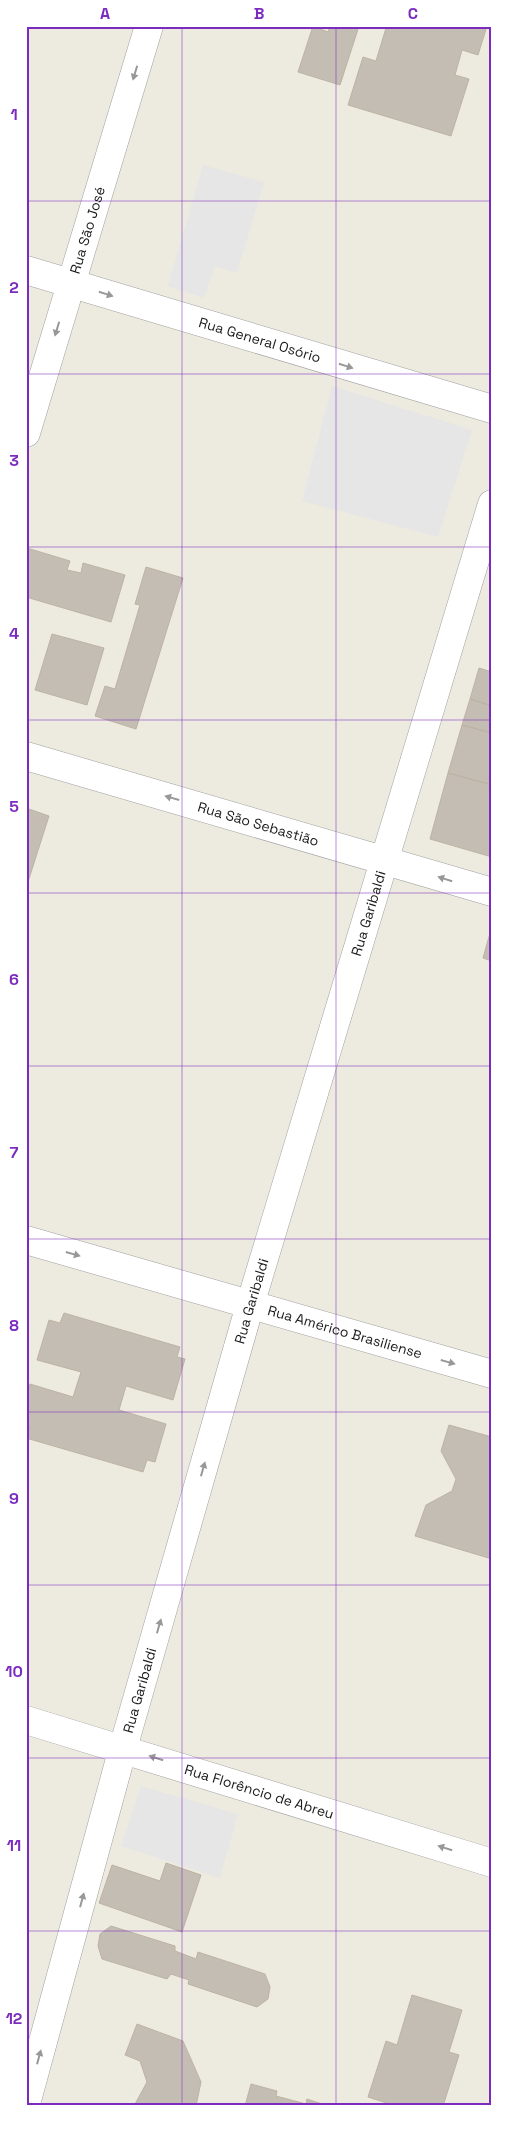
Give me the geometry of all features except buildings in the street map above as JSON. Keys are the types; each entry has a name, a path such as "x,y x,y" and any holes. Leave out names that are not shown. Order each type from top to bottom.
{"street":[{"name":"Rua São José","path":"26,433 149,26"},
{"name":"Rua General Osório","path":"26,270 492,409"},
{"name":"Rua Garibaldi","path":"26,2104 124,1748 250,1305 492,504"},
{"name":"Rua São Sebastião","path":"26,756 492,892"},
{"name":"Rua Américo Brasiliense","path":"26,1240 492,1374"},
{"name":"Rua Florêncio de Abreu","path":"26,1720 124,1748 492,1863"}],"shaded area":[{"path":"203,165 264,182 237,273 215,266 204,298 168,286"},
{"path":"332,386 472,430 438,537 302,501"},
{"path":"141,1786 238,1814 220,1878 121,1846"}]}
